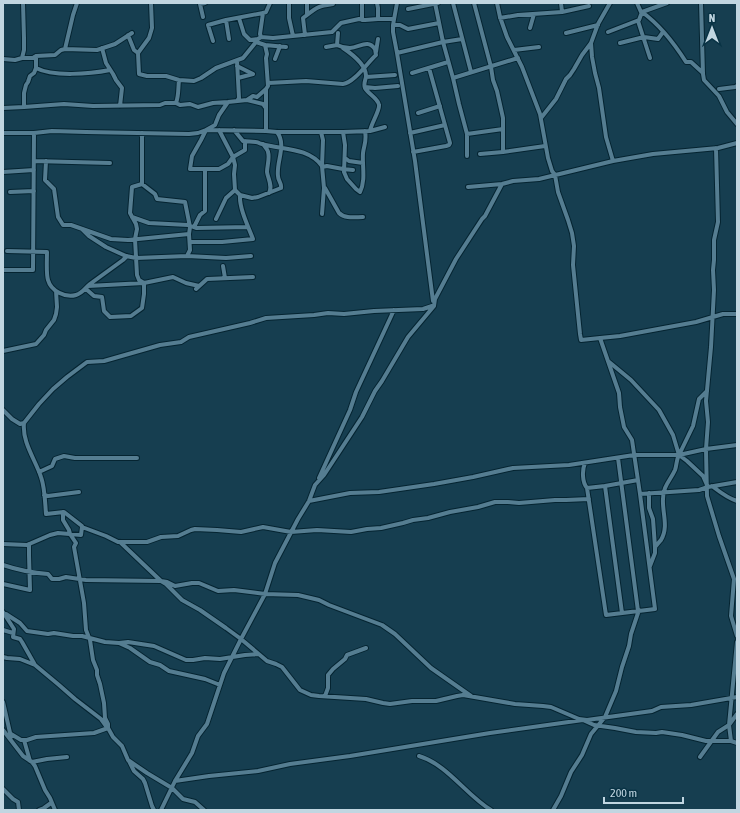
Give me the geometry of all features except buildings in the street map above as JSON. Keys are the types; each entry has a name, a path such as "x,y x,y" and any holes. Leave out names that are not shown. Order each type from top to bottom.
{"street":[{"path":"22,58 24,50 23,3"},
{"path":"65,49 77,3"},
{"path":"151,3 152,28 149,38 138,53 139,74 147,76 166,76 179,80 194,81 216,68 237,63 256,42 265,45 286,47"},
{"path":"203,17 200,4 205,3"},
{"path":"213,40 208,25 266,12 270,3"},
{"path":"289,3 289,18 293,36"},
{"path":"307,3 307,15"},
{"path":"305,35 303,18 316,8 334,4 333,3"},
{"path":"362,3 362,20"},
{"path":"377,3 378,19"},
{"path":"397,3 393,32 413,152 434,306"},
{"path":"408,9 436,3 443,42 467,134 467,156"},
{"path":"453,3 471,72"},
{"path":"474,3 500,102 503,122 503,152"},
{"path":"497,3 500,18 507,37 518,58 542,118 545,146 550,165 555,175 558,192 568,220 574,246 573,265 581,340 620,336 696,322 722,314 737,314"},
{"path":"561,3 562,12"},
{"path":"542,118 556,99 566,79 591,43 598,25 610,3"},
{"path":"637,3 641,12 647,15 664,32 686,62 691,62 703,73"},
{"path":"642,12 667,3"},
{"path":"701,3 704,80 719,96 727,112 737,124"},
{"path":"500,18 518,15 562,12 581,5 589,6"},
{"path":"608,32 638,21 642,12"},
{"path":"261,37 260,34 263,13"},
{"path":"530,28 534,14"},
{"path":"239,18 244,34 250,40 261,37 273,38 332,32 341,23 359,19 394,19"},
{"path":"226,20 229,39"},
{"path":"638,21 650,58"},
{"path":"393,25 400,25 408,29 439,23"},
{"path":"566,33 598,25"},
{"path":"620,42 643,37 658,39 664,32"},
{"path":"3,59 15,60 22,58 33,58 36,56 56,55 61,50 65,49 97,50 115,44 132,33"},
{"path":"338,33 339,46"},
{"path":"128,36 134,50 138,53"},
{"path":"268,83 306,81 349,83 376,55 378,39"},
{"path":"397,53 462,39"},
{"path":"591,43 592,57 599,88 606,136 613,161"},
{"path":"326,47 339,46 350,48 365,44 370,45 375,49 376,55"},
{"path":"265,45 267,54 268,83 266,89 266,131"},
{"path":"275,59 280,46"},
{"path":"339,46 355,57 364,67 366,77 364,82 365,87 379,105 370,131"},
{"path":"355,57 354,51 356,46"},
{"path":"514,50 539,47"},
{"path":"102,48 106,63 122,88 120,106"},
{"path":"24,108 24,93 30,76 34,73 36,68 36,56"},
{"path":"453,78 518,58"},
{"path":"412,73 448,62"},
{"path":"236,101 239,98 237,63"},
{"path":"237,63 254,74 238,78"},
{"path":"36,68 51,73 90,73 110,70"},
{"path":"413,152 446,146 450,143 429,68"},
{"path":"366,77 396,74"},
{"path":"176,103 178,97 179,80"},
{"path":"365,87 375,88 398,86"},
{"path":"719,89 737,86"},
{"path":"247,100 254,96 257,97 266,89"},
{"path":"3,108 24,108 64,104 120,106 160,105 165,103 176,103 180,105 190,104 198,107 213,103 247,100 266,107"},
{"path":"3,132 34,133 52,131 198,133 215,125 219,115 228,102"},
{"path":"418,113 440,106"},
{"path":"410,132 445,125"},
{"path":"206,130 343,132 370,131 385,127"},
{"path":"467,134 503,129"},
{"path":"206,130 192,156 190,170 219,169 230,162 233,157 245,150 245,141"},
{"path":"219,130 233,157 235,165 235,190 240,195 252,198 282,187 278,176 278,164 282,147 277,132"},
{"path":"234,130 242,140 282,147 308,154 317,159 322,166"},
{"path":"343,132 345,143 343,169 346,177 360,192 363,180 363,154 366,140 365,131"},
{"path":"321,132 323,140 322,166 324,188 322,214"},
{"path":"3,270 33,270 34,133"},
{"path":"142,133 142,184"},
{"path":"468,187 539,179 613,161 653,154 716,148 737,143"},
{"path":"263,144 268,152 267,171 271,186 268,193"},
{"path":"480,154 545,146"},
{"path":"716,148 718,222 714,240 714,290 706,401 708,422 706,449 710,486 707,496 734,578 731,616 737,636"},
{"path":"344,158 349,161 363,163"},
{"path":"34,161 110,163"},
{"path":"46,161 45,180 54,189 58,217 63,225 72,225 111,239 128,240 189,234"},
{"path":"226,165 235,165"},
{"path":"322,166 353,170"},
{"path":"3,172 34,170"},
{"path":"187,256 190,250 189,234 192,226 205,211 204,170"},
{"path":"142,184 132,187 130,213 137,229 135,239 138,278 144,283"},
{"path":"142,184 155,194 158,199 185,202 192,226"},
{"path":"316,484 324,475 362,417 375,391 408,337 434,306 435,299 456,259 485,216 502,184"},
{"path":"324,188 328,192 342,216 363,217"},
{"path":"216,219 226,198 235,190"},
{"path":"10,192 34,191"},
{"path":"190,242 222,242 253,239 242,211 240,195"},
{"path":"132,217 152,224 192,226 196,228 248,227"},
{"path":"82,229 89,236 106,247 127,256 136,258 187,256 226,258 251,256"},
{"path":"7,251 47,252 48,280 56,291 66,296 75,296 84,292 87,287 127,256"},
{"path":"223,266 225,278"},
{"path":"87,287 144,283 173,277 197,287 207,279 253,277"},
{"path":"87,287 94,296 102,297 104,311 112,318 131,316 142,308 144,283"},
{"path":"3,351 36,344 44,336 56,314 56,291"},
{"path":"434,306 423,309 266,318 189,337 181,342 104,361 87,362 53,389 24,423 24,430 28,444 43,484 46,514 64,512 82,527 116,541 147,542 161,537 178,536 195,529 241,532 263,527 292,532 317,530 355,532 367,528 381,528 450,512 478,508 495,502 519,503 589,499"},
{"path":"161,810 192,753 198,736 207,724 224,673 265,594 275,563 309,501 350,410 356,392 394,310"},
{"path":"585,463 583,468 585,486 587,488 589,499 606,615 655,609 632,440 624,427 618,393 600,338"},
{"path":"608,361 631,380 659,410 673,435 679,455 703,476 710,486 730,499 737,501"},
{"path":"655,547 661,539 664,531 662,499 664,492 668,481 676,469 676,459 693,426 699,399 707,390"},
{"path":"3,410 12,419 20,424 24,423"},
{"path":"309,501 350,493 379,492 434,484 513,468 570,466 634,455 679,455 706,449 737,445"},
{"path":"39,472 52,466 55,459 64,456 75,458 137,458"},
{"path":"553,810 561,796 571,772 582,755 591,734 605,716 616,691 639,610 618,458"},
{"path":"587,488 621,484 638,480"},
{"path":"640,494 699,490 710,486 737,482"},
{"path":"605,486 622,613"},
{"path":"44,495 48,496 79,492"},
{"path":"649,493 649,508 653,519 655,547 655,553 650,568"},
{"path":"63,512 63,520 76,543 74,548 84,603 86,630 93,660 97,670 108,728"},
{"path":"3,544 29,544 58,533 81,535 82,527"},
{"path":"120,542 182,600 200,610 241,639 267,661 282,667 300,690 311,695 366,699 390,704 412,701 436,701 463,695 515,704 551,707 594,725 636,732 662,732 711,741 731,741 737,743"},
{"path":"3,584 30,590 29,544"},
{"path":"3,565 30,572 48,574 52,579 66,577 80,579 162,581 175,586 199,583 218,591 234,590 265,594 298,595 319,600 382,626 395,634 431,668 473,697"},
{"path":"4,612 27,631 48,634 54,633 105,642 128,642 154,646 186,660 205,658 220,659 258,654"},
{"path":"4,612 14,629 13,637 20,639 35,665"},
{"path":"3,630 13,633"},
{"path":"731,741 729,725 737,642"},
{"path":"119,643 130,648 150,662 160,665 169,671 205,679 220,685"},
{"path":"325,696 328,688 328,675 333,669 345,659 347,655 366,648"},
{"path":"3,657 20,659 35,665 101,719 113,737 122,746 134,771 146,783 154,810"},
{"path":"176,781 258,771 305,762 490,733 583,720 603,719 652,711 661,707 691,705 737,697"},
{"path":"3,702 13,744"},
{"path":"700,757 718,732 729,725 737,714"},
{"path":"10,734 24,740 41,736 94,732 108,728"},
{"path":"3,730 23,756 31,761 66,757"},
{"path":"24,740 31,761 37,770 55,810"},
{"path":"419,756 428,759 440,767 464,789 491,810"},
{"path":"129,761 172,788 183,798 195,802 204,810"},
{"path":"3,789 18,802 19,810"},
{"path":"38,810 44,809 52,803"}]}
